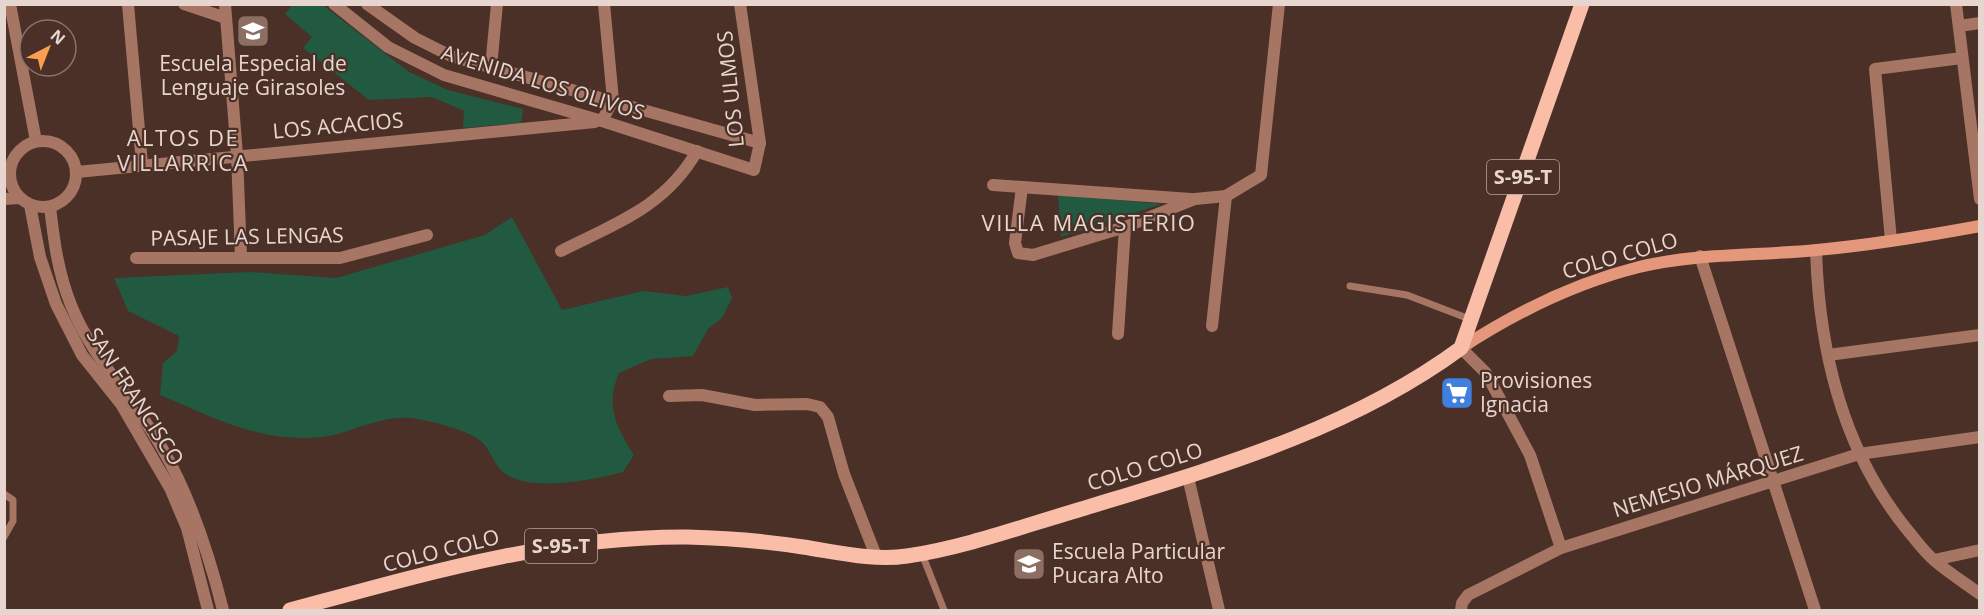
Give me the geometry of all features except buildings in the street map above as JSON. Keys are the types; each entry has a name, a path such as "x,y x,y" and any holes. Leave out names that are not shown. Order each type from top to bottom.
{"main road":[{"name":"S-95-T","path":"1461,348 1582,4"},
{"name":"COLO COLO","path":"290,610 502,556 613,540 726,538 876,556 904,556 963,544 1188,477 1299,437 1414,382 1461,348 1518,314 1579,286 1639,268 1700,256 1816,250 1980,226"}],"street":[{"path":"4,199 50,207 70,194 77,172 74,161 59,144 36,141 10,4"},
{"path":"128,4 142,164"},
{"path":"184,4 226,18"},
{"path":"225,4 237,155 241,257"},
{"name":"AVENIDA LOS OLIVOS","path":"334,4 388,47 423,66 484,88 754,170"},
{"name":"AVENIDA LOS OLIVOS","path":"367,4 398,28 432,47 491,67 760,143"},
{"path":"491,67 497,4"},
{"path":"602,122 613,100 604,4"},
{"name":"LOS ULMOS","path":"740,4 760,143 754,170"},
{"path":"993,185 1196,199 1226,196 1261,176 1279,4"},
{"path":"1956,4 1980,200"},
{"path":"1959,26 1980,23"},
{"path":"1891,240 1875,69 1962,58"},
{"name":"LOS ACACIOS","path":"77,172 142,164 602,122"},
{"name":"SAN FRANCISCO","path":"36,141 24,146 14,156 7,170 11,185 25,202 56,304 82,356 121,404 170,488 187,528 208,610"},
{"path":"561,251 649,206 674,184 697,151"},
{"path":"1022,187 1015,243 1018,254 1033,255 1125,227 1196,199"},
{"path":"1212,326 1226,196"},
{"name":"SAN FRANCISCO","path":"50,207 55,251 72,307 94,348 151,428 176,474 203,541 223,610"},
{"path":"1118,334 1125,227"},
{"name":"PASAJE LAS LENGAS","path":"136,258 340,258 428,235"},
{"path":"1816,250 1819,303 1828,356 1841,406 1859,454 1898,517 1934,560 1980,594"},
{"path":"1700,256 1815,610"},
{"path":"1828,356 1980,335"},
{"path":"1461,348 1486,374 1530,455 1562,548"},
{"path":"669,396 702,395 755,405 807,404 820,407 828,417 844,474 876,556"},
{"name":"NEMESIO MÁRQUEZ","path":"1462,607 1468,595 1562,548 1773,484 1859,454 1980,437"},
{"path":"1188,477 1219,610"},
{"path":"1934,560 1980,550"}],"lane":[{"path":"1350,286 1407,295 1472,320"},
{"path":"4,494 13,500 13,521 4,537"},
{"path":"921,553 944,610"}],"green space":[{"path":"292,5 323,5 409,72 448,90 523,109 521,123 463,128 464,111 432,97 369,100 303,48 312,37 285,14"},
{"path":"1058,195 1162,204 1061,237"},
{"path":"512,217 562,310 643,291 686,296 728,287 732,298 722,318 708,329 693,356 651,359 619,373 613,396 614,416 634,455 623,472 562,483 528,482 503,472 485,445 468,433 410,418 387,419 332,435 299,438 258,432 219,420 160,395 163,363 177,351 179,336 128,311 114,278 249,272 336,278 485,235"}],"place":[{"name":"Escuela Especial de Lenguaje Girasoles","path":"253,31"},
{"name":"Provisiones Ignacia","path":"1457,393"},
{"name":"Escuela Particular Pucara Alto","path":"1029,564"}],"district":[{"name":"ALTOS DE VILLARRICA","path":"183,150"},
{"name":"VILLA MAGISTERIO","path":"1089,223"}]}
